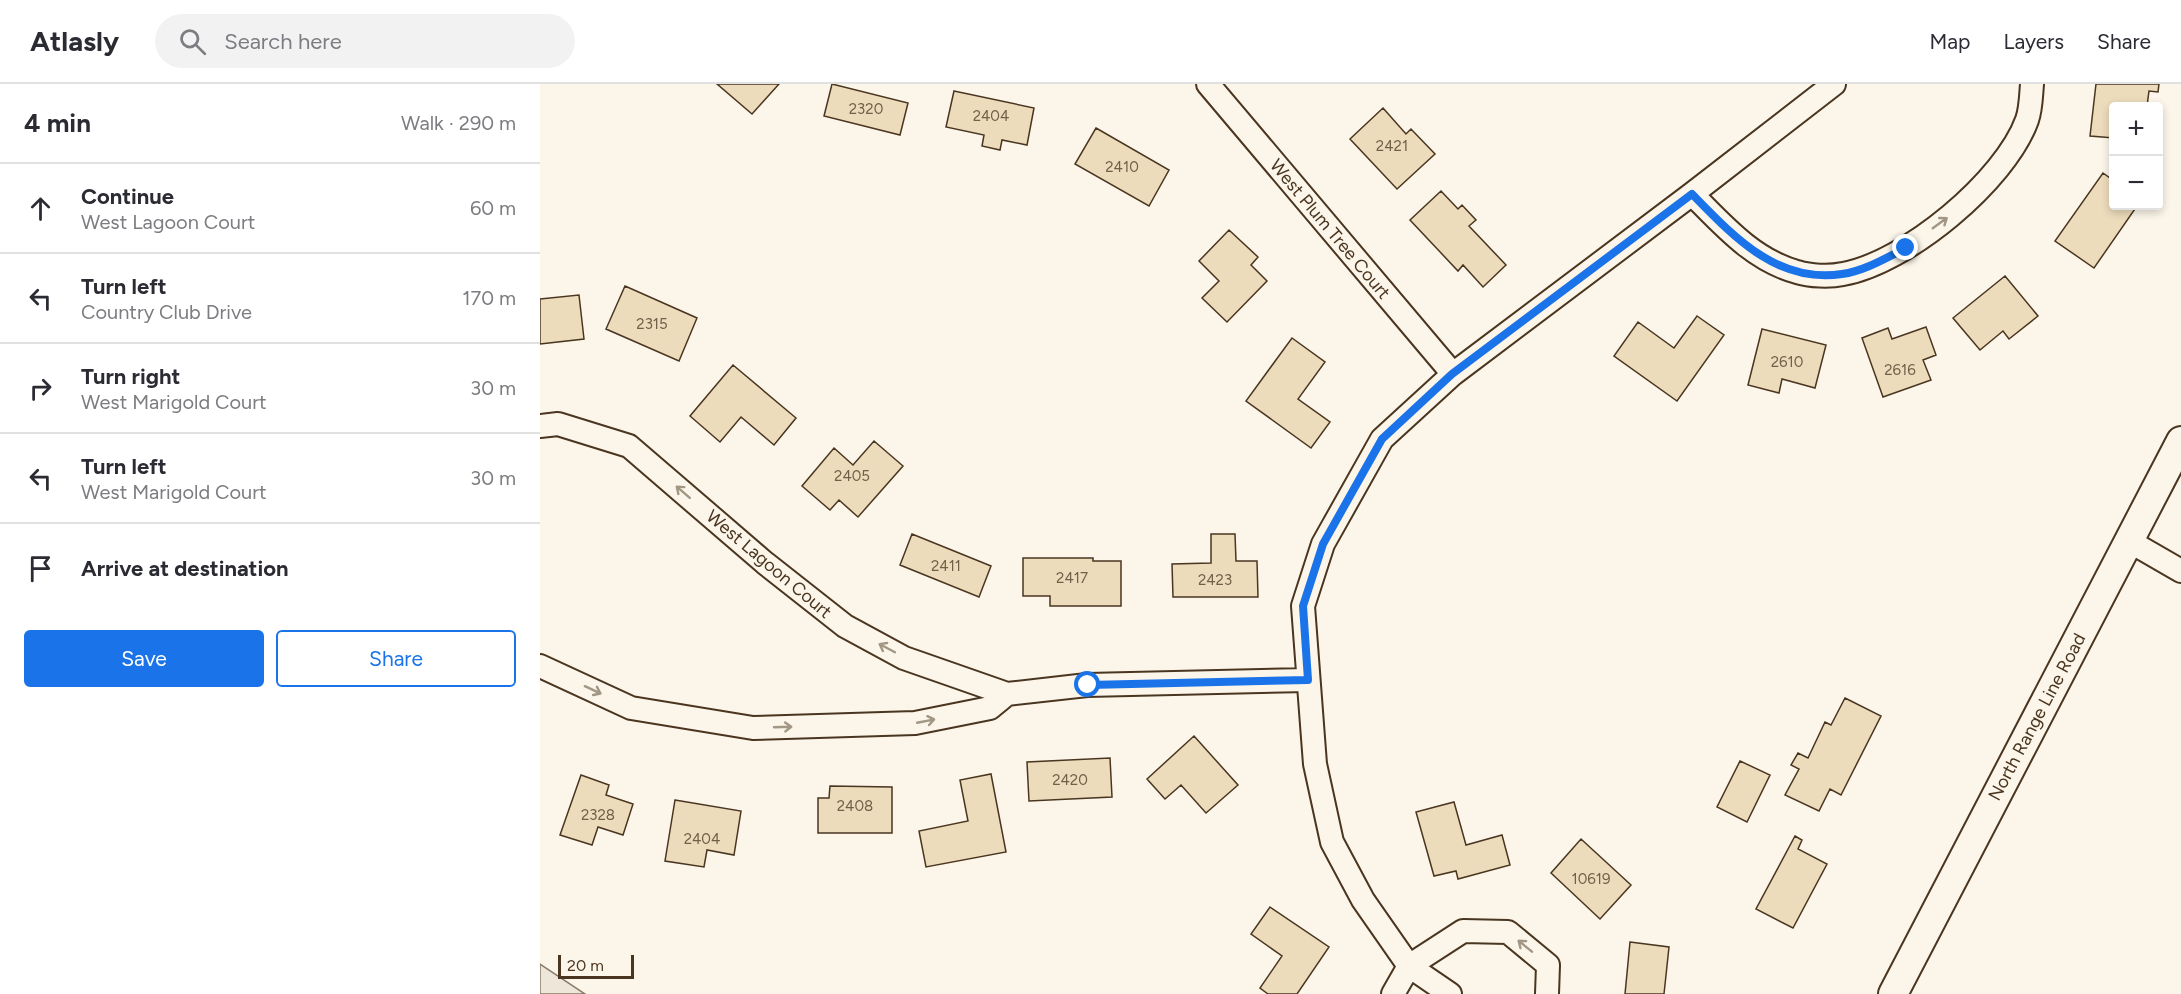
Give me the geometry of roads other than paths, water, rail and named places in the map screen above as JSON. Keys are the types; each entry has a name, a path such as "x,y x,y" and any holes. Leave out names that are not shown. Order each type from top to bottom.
{"street":[{"name":"West Plum Tree Court","path":"1208,84 1452,374"},
{"path":"1450,994 1409,966 1363,900 1332,842 1315,764 1303,606 1323,544 1382,439 1452,374 1834,84"},
{"path":"1692,194 1739,240 1768,262 1799,273 1843,274 1879,262 1906,248 1964,203 1994,173 2013,148 2028,119 2032,84"},
{"name":"West Lagoon Court","path":"540,426 558,424 629,446 765,563 845,626 904,658 1007,694 1088,685 1308,680"},
{"name":"North Range Line Road","path":"1893,994 2181,441"},
{"path":"2129,541 2181,571"},
{"name":"West Lagoon Court","path":"540,666 631,708 753,728 915,723 990,708 1007,694"},
{"path":"1393,994 1409,966 1464,931 1508,932 1548,965 1547,994"}]}
